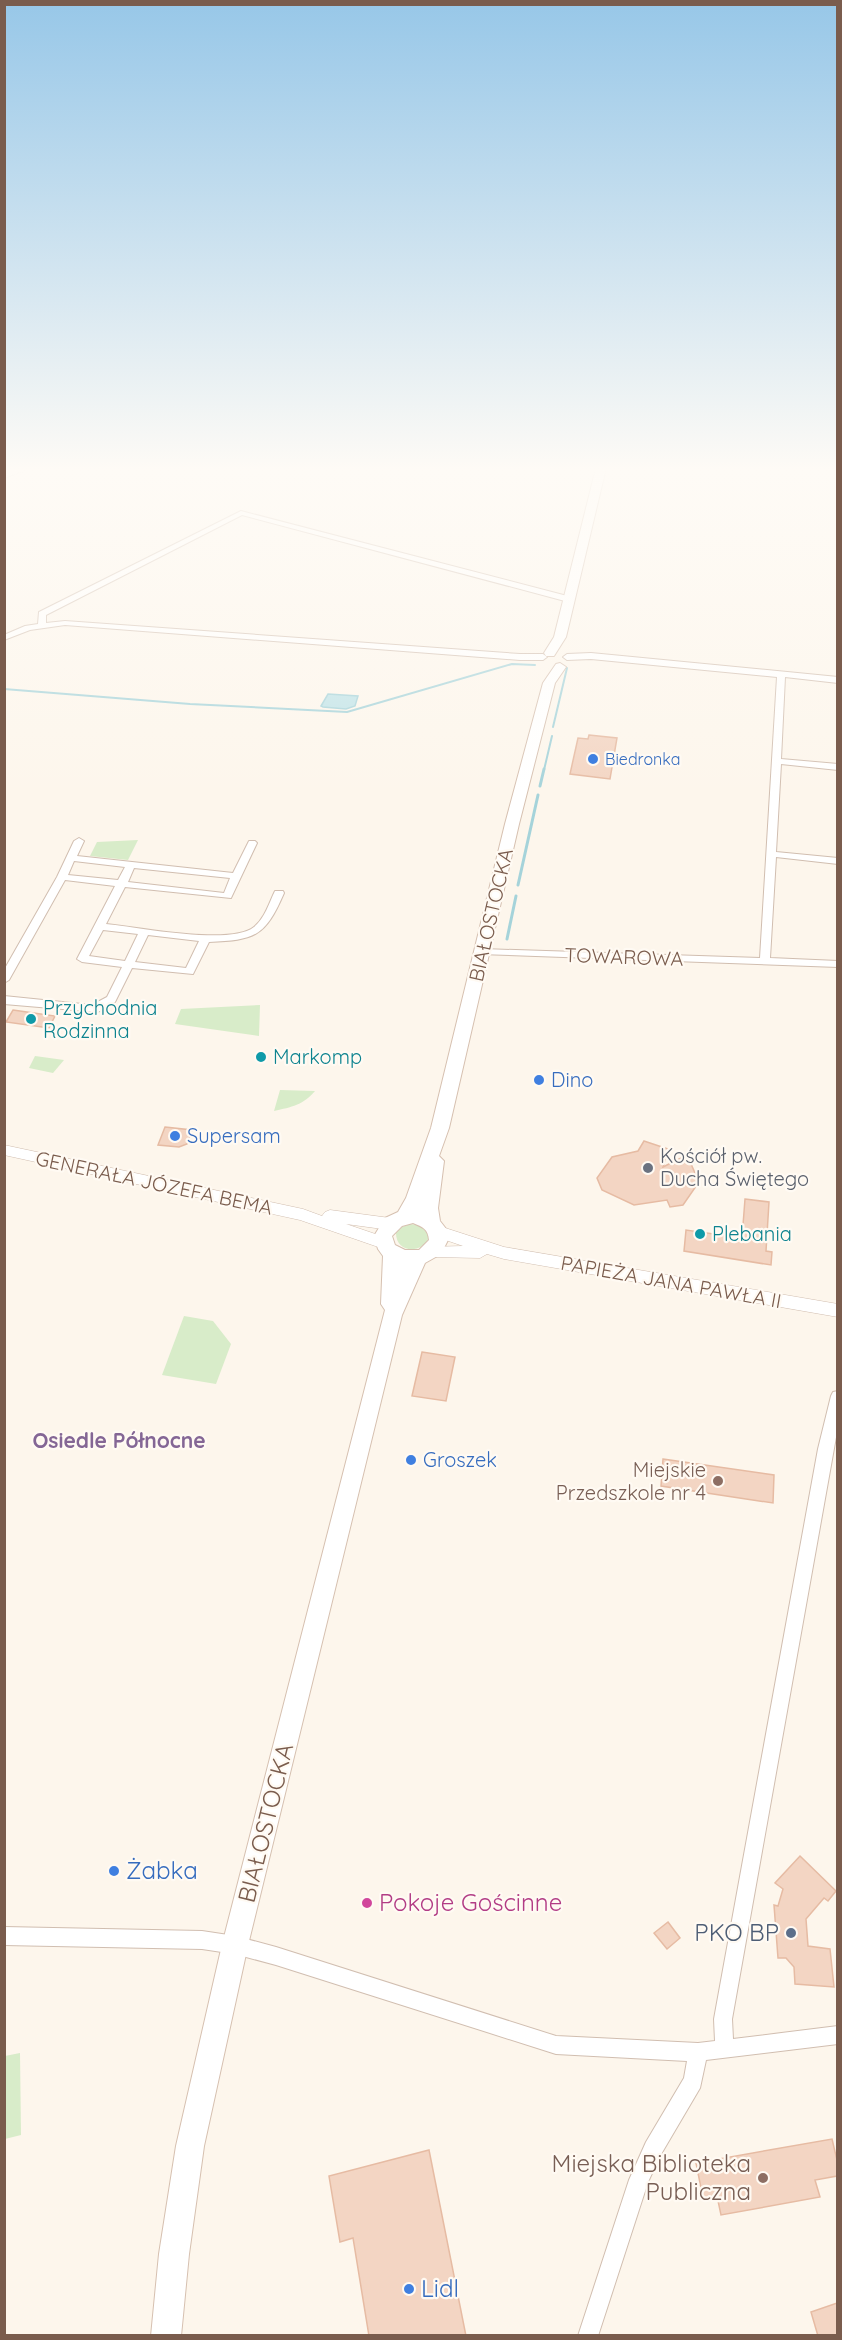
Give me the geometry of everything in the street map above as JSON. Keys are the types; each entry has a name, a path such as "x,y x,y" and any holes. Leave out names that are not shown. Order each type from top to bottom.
{"main road":[{"path":"545,659 564,661 560,637 573,577"},
{"path":"549,684 545,659 560,637"},
{"name":"BIAŁOSTOCKA","path":"398,1220 434,1147 549,684 564,661"},
{"name":"BIAŁOSTOCKA","path":"434,1147 435,1167 429,1208 435,1227"},
{"path":"423,1218 435,1227 440,1239 426,1255 410,1259 388,1249 385,1229 398,1220 423,1218"},
{"name":"BIAŁOSTOCKA","path":"388,1249 392,1315"},
{"name":"BIAŁOSTOCKA","path":"166,2336 174,2254 190,2146 235,1945 392,1315 426,1255"}],"street":[{"path":"42,625 42,614 115,577"},
{"path":"485,577 568,599"},
{"path":"4,638 42,625 65,623 545,659"},
{"path":"564,661 614,659 837,680"},
{"path":"765,962 781,675"},
{"path":"777,761 837,767"},
{"path":"4,980 62,877 79,841"},
{"path":"62,877 227,896 252,843"},
{"path":"771,854 837,861"},
{"path":"72,858 236,876"},
{"path":"131,865 82,959 189,972 205,939"},
{"path":"100,926 205,939 234,938 259,930 269,919 279,892"},
{"path":"4,1000 94,1009 111,999 145,931"},
{"name":"TOWAROWA","path":"483,952 837,964"},
{"name":"GENERAŁA JÓZEFA BEMA","path":"4,1150 303,1215 321,1223 358,1232 388,1249"},
{"name":"GENERAŁA JÓZEFA BEMA","path":"303,1215 398,1220"},
{"name":"PAPIEŻA JANA PAWŁA II","path":"435,1227 504,1253 837,1311"},
{"name":"PAPIEŻA JANA PAWŁA II","path":"426,1255 504,1253"},
{"path":"724,2049 723,2019 825,1449 837,1396"},
{"path":"4,1936 202,1940 235,1945 556,2045 698,2052 837,2035"},
{"path":"588,2336 639,2180 653,2149 693,2081 698,2052"}],"green space":[{"path":"138,840 128,860 90,856 97,842"},
{"path":"260,1005 259,1036 175,1024 181,1009"},
{"path":"35,1056 64,1060 53,1073 29,1068"},
{"path":"280,1090 315,1091 297,1105 274,1111"},
{"path":"410,1224 422,1227 429,1237 426,1243 416,1249 405,1248 397,1240 396,1233 402,1227"},
{"path":"184,1316 213,1321 231,1344 216,1384 162,1375"},
{"path":"20,2053 21,2135 5,2139 5,2056"}],"water":[{"path":"328,694 358,696 355,706 346,709 323,707 321,706"}],"building":[{"name":"Biedronka","path":"589,735 617,738 610,779 570,774 578,738 588,739"},
{"name":"Przychodnia Rodzinna","path":"13,1010 55,1016 49,1028 6,1022"},
{"name":"Supersam","path":"165,1127 192,1130 187,1144 179,1147 158,1145"},
{"name":"Kościół pw. Ducha Świętego","path":"644,1141 668,1149 663,1167 687,1155 699,1182 683,1205 670,1207 667,1200 634,1205 602,1190 597,1178 612,1157 638,1151"},
{"name":"Plebania","path":"745,1199 769,1202 766,1251 772,1252 771,1265 684,1251 686,1230 742,1238"},
{"path":"422,1352 455,1357 446,1401 412,1396"},
{"name":"Miejskie Przedszkole nr 4","path":"663,1459 774,1475 773,1503 661,1486"},
{"name":"PKO BP","path":"800,1856 836,1891 828,1901 824,1898 806,1919 808,1946 830,1949 834,1987 795,1984 794,1967 786,1958 778,1958 774,1905 778,1906 783,1889 775,1883"},
{"path":"668,1922 680,1938 667,1949 654,1933"},
{"name":"Miejska Biblioteka Publiczna","path":"832,2139 837,2160 837,2176 815,2180 820,2197 721,2215 717,2196 703,2198 696,2163"},
{"name":"Lidl","path":"429,2150 466,2336 369,2336 353,2238 340,2242 329,2176"},
{"path":"837,2303 837,2336 818,2336 811,2312"}],"waterway":[{"path":"4,689 190,704 347,712 512,664 535,665"},
{"path":"553,727 567,668 565,668"},
{"path":"544,770 552,736"},
{"path":"540,786 544,769"},
{"path":"518,885 538,795"},
{"path":"507,939 516,896"}],"place":[{"name":"Biedronka","path":"593,759"},
{"name":"Przychodnia Rodzinna","path":"31,1019"},
{"name":"Markomp","path":"261,1057"},
{"name":"Dino","path":"539,1080"},
{"name":"Supersam","path":"175,1136"},
{"name":"Kościół pw. Ducha Świętego","path":"648,1168"},
{"name":"Plebania","path":"700,1234"},
{"name":"Groszek","path":"411,1460"},
{"name":"Miejskie Przedszkole nr 4","path":"718,1481"},
{"name":"Żabka","path":"114,1871"},
{"name":"Pokoje Gościnne","path":"367,1903"},
{"name":"PKO BP","path":"791,1933"},
{"name":"Miejska Biblioteka Publiczna","path":"763,2178"},
{"name":"Lidl","path":"409,2289"}],"district":[{"name":"Osiedle Północne","path":"119,1441"}]}
